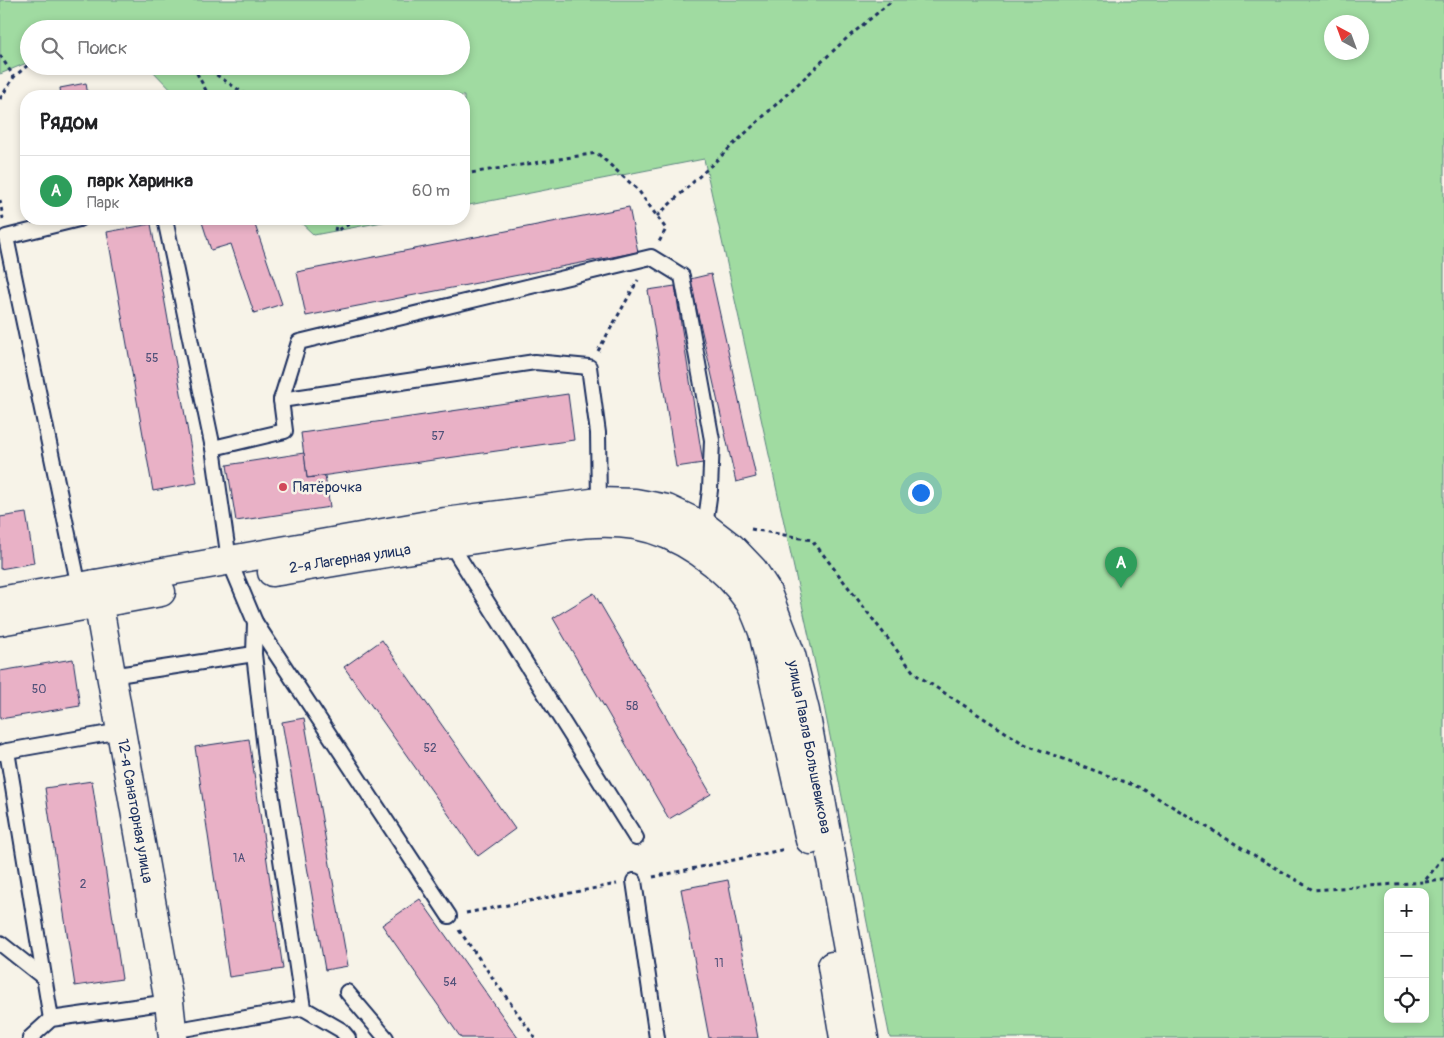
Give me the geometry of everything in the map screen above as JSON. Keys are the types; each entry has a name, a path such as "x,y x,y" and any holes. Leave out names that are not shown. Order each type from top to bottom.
{"main road":[{"name":"2-я Лагерная улица","path":"0,601 91,592 233,569 447,532 599,502 635,502"},
{"name":"улица Павла Большевикова","path":"635,502 667,509 701,539 725,573 750,601 763,632 811,844 844,1038"},
{"name":"2-я Лагерная улица","path":"447,532 595,522 636,525 668,536 701,539"},
{"name":"улица Павла Большевикова","path":"701,539 731,547 753,570 766,590 791,655 805,712 864,1038"},
{"name":"2-я Лагерная улица","path":"0,621 91,592"},
{"name":"12-я Санаторная улица","path":"91,592 111,676 169,1002 172,1035"}],"lane":[{"path":"55,225 6,237 91,592"},
{"path":"166,225 213,448 233,569 255,622 450,916"},
{"path":"213,448 285,431 281,400 299,342 652,257 682,276 691,318 712,440 710,490 701,539"},
{"path":"281,400 535,362 589,367 598,433 599,502"},
{"path":"447,532 636,838"},
{"path":"255,622 254,654 266,758 303,1008"},
{"path":"111,676 254,654"},
{"path":"51,1019 4,752 121,731"},
{"path":"634,881 657,1038"},
{"path":"0,944 43,977"},
{"path":"347,992 386,1038"},
{"path":"30,1038 51,1019 169,1002"},
{"path":"172,1035 303,1008 342,1030 348,1038"}],"path":[{"path":"657,216 847,38 893,0"},
{"path":"0,55 14,77"},
{"path":"0,99 14,77 20,72"},
{"path":"198,75 206,90"},
{"path":"216,75 239,90"},
{"path":"470,173 598,153 638,190 666,229 589,367"},
{"path":"336,225 335,231 348,225"},
{"path":"746,528 812,540 915,674 1024,744 1141,788 1313,890 1444,880"},
{"path":"535,1038 450,916 634,881 811,844"},
{"path":"1424,882 1444,856"}],"green space":[{"path":"0,0 1444,0 1444,1038 890,1038 821,691 704,159 470,205 470,90 171,90 157,75 470,75 470,20 20,20 20,66 0,74"},
{"path":"303,225 366,225 314,235"}],"building":[{"path":"86,83 87,90 60,90 60,88"},
{"path":"629,207 638,252 306,316 297,272"},
{"path":"151,225 197,483 153,491 107,232"},
{"path":"203,225 255,225 282,304 254,313 231,244 211,250"},
{"path":"711,274 756,477 736,482 690,279"},
{"path":"675,286 703,463 676,467 648,290"},
{"path":"568,394 574,440 307,478 301,433"},
{"path":"304,453 307,478 325,476 330,507 236,521 227,465"},
{"path":"26,513 34,563 0,569 0,517"},
{"path":"594,593 711,794 669,819 553,618"},
{"path":"382,640 515,829 478,856 344,667"},
{"path":"73,659 80,706 0,719 0,671"},
{"path":"304,718 348,966 325,970 282,722"},
{"path":"249,739 283,969 229,977 195,747"},
{"path":"92,781 122,979 75,986 45,788"},
{"path":"728,880 758,1038 709,1038 681,889"},
{"path":"420,899 518,1038 461,1038 382,925"}],"place":[{"name":"Пятёрочка","path":"283,487"},
{"name":"парк Харинка","path":"1121,588"}]}
